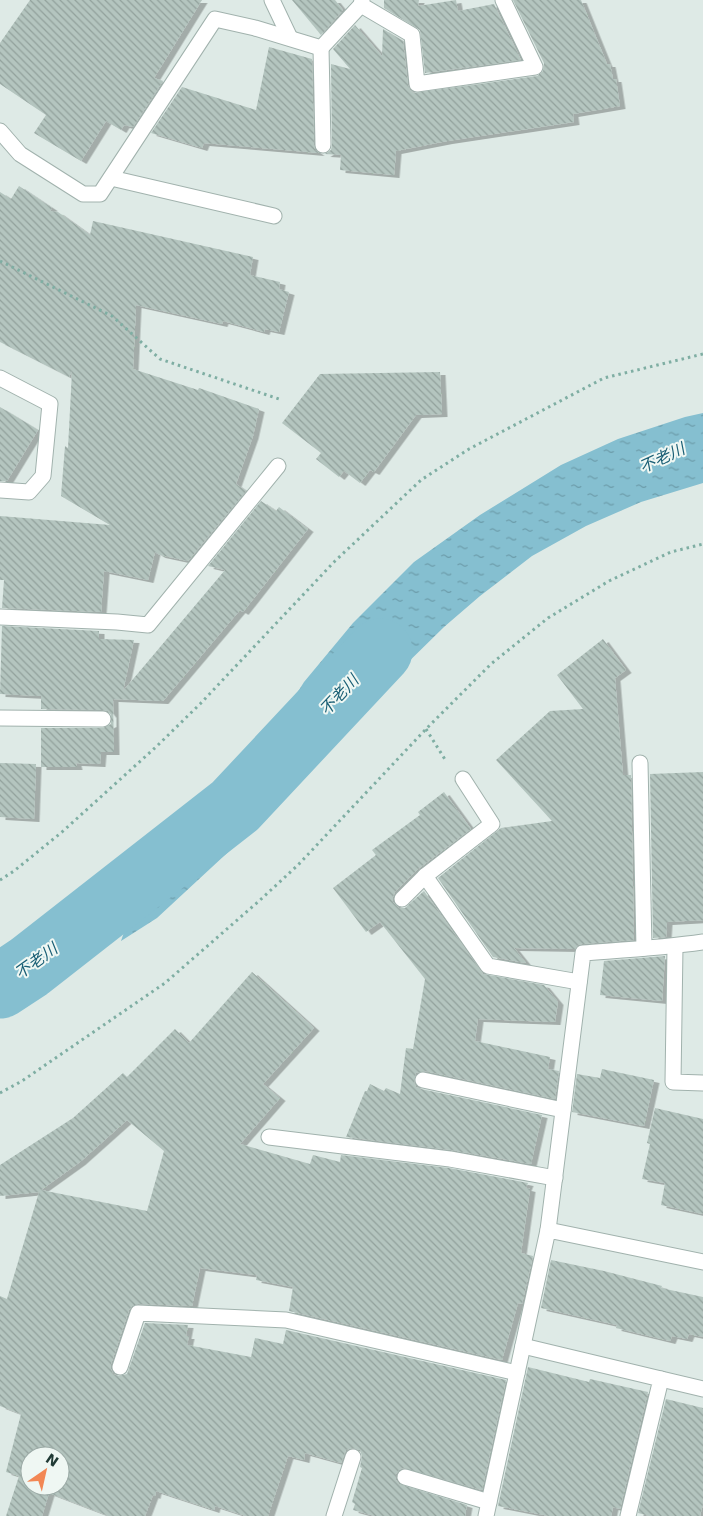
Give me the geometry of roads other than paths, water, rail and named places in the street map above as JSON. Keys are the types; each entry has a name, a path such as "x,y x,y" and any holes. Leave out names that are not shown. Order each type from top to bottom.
{"street":[{"path":"272,0 290,38"},
{"path":"323,145 321,48 362,2 412,35 417,84 535,67 503,0"},
{"path":"0,131 20,154 83,194 100,194 215,19 321,48"},
{"path":"111,178 274,216"},
{"path":"0,378 50,404 43,476 29,492 0,490"},
{"path":"0,618 117,622 148,625 278,466"},
{"path":"0,718 103,719"},
{"path":"640,763 644,948"},
{"path":"402,899 425,876 492,824 463,779"},
{"path":"425,876 488,966 579,982"},
{"path":"405,1478 488,1509 548,1230 583,953 703,942"},
{"path":"675,946 673,1082 703,1083"},
{"path":"423,1080 563,1110"},
{"path":"269,1137 450,1159 555,1178"},
{"path":"548,1230 703,1262"},
{"path":"120,1368 138,1313 286,1320 517,1373"},
{"path":"523,1346 703,1389"},
{"path":"628,1516 660,1379"},
{"path":"334,1516 352,1457"}],"water":[{"path":"703,413 703,483 641,502 586,526 532,556 480,596 444,627 390,680 252,830 157,918 121,941 124,932 175,875 223,826 264,793 278,789 298,765 325,723 316,714 314,705 331,690 335,681 323,680 294,698 304,682 353,623 414,562 480,515 561,465 618,439"}],"waterway":[{"name":"不老川","path":"0,986 29,967 235,806 380,651"}]}
